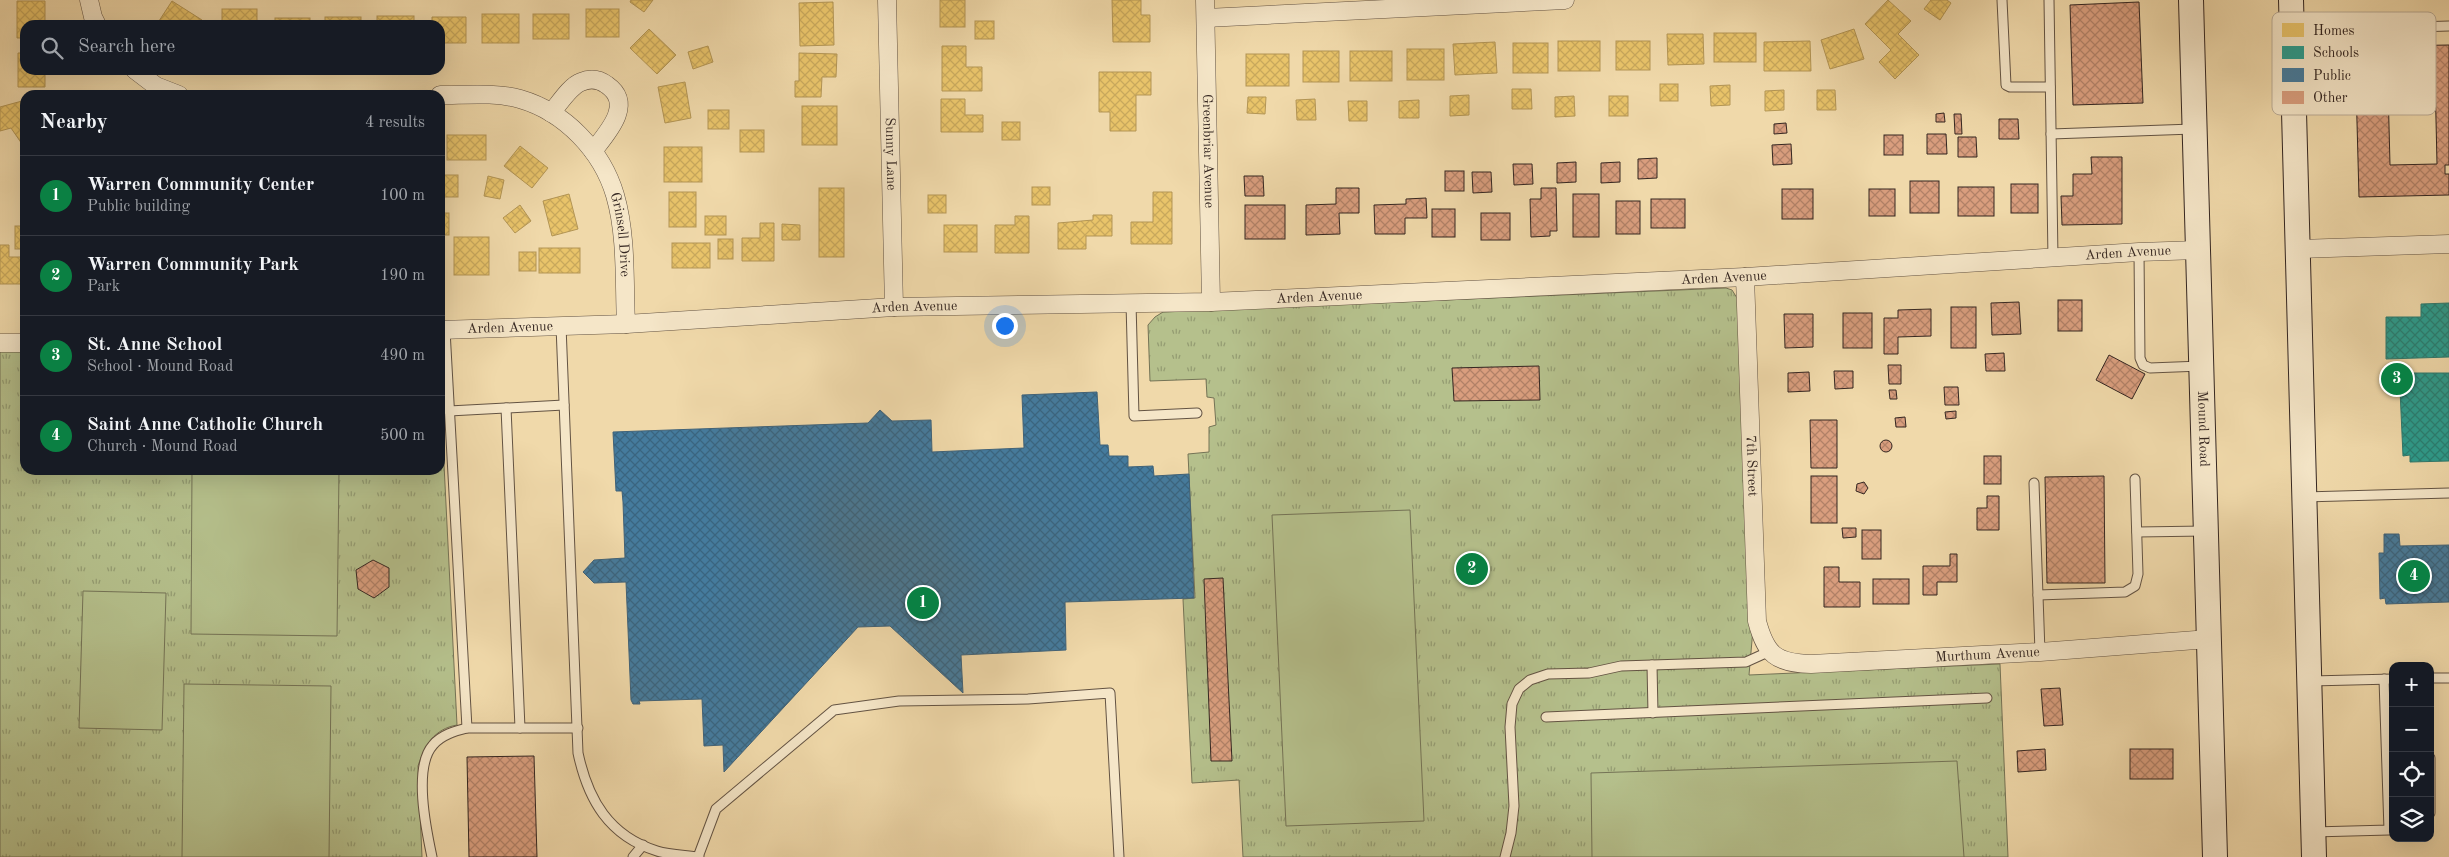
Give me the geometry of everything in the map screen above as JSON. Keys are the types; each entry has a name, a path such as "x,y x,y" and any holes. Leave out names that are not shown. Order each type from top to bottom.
{"main road":[{"name":"Mound Road","path":"2192,0 2215,857"},
{"path":"2295,115 2314,857"}],"street":[{"path":"89,0 95,20"},
{"name":"Sunny Lane","path":"887,0 894,307"},
{"name":"Greenbriar Avenue","path":"1205,0 1211,302"},
{"path":"1206,18 1565,0"},
{"path":"142,75 156,86 166,90"},
{"path":"551,113 579,82 589,79 600,80 613,89 619,98 618,113 609,132 593,150"},
{"name":"Grinsell Drive","path":"445,95 483,95 519,98 551,113 577,132 593,150 615,194 621,223 626,324"},
{"path":"2299,249 2449,244"},
{"name":"Arden Avenue","path":"445,330 626,324 894,307 1211,302 1745,278 2138,252 2198,250"},
{"name":"7th Street","path":"1745,278 1757,621 1768,652"},
{"path":"0,343 20,343"},
{"name":"Murthum Avenue","path":"1768,652 1783,661 1811,664 2040,652 2209,639"}],"lane":[{"path":"2002,0 2006,85 2010,87 2050,87"},
{"path":"2049,0 2053,258"},
{"path":"2436,26 2449,26"},
{"path":"2050,134 2196,129"},
{"path":"2138,252 2140,358 2143,365 2150,368 2201,366"},
{"path":"1131,303 1134,416 1197,413"},
{"path":"561,326 578,753 583,775 595,803 611,823 631,841 658,851 699,857 716,809 834,710 899,700 1028,699 1110,693 1119,857"},
{"path":"445,365 467,728"},
{"path":"449,411 564,405"},
{"path":"506,408 520,728"},
{"path":"2038,595 2124,592 2135,586 2138,574 2135,479"},
{"path":"2034,483 2040,652"},
{"path":"2304,497 2449,493"},
{"path":"2137,532 2206,531"},
{"path":"1504,857 1511,833 1514,806 1510,727 1512,704 1520,690 1530,680 1548,674 1589,673 1621,666 1746,662 1768,652"},
{"path":"1652,665 1653,712"},
{"path":"2434,678 2449,678"},
{"path":"2309,681 2389,679"},
{"path":"1546,717 1987,698"},
{"path":"2389,707 2391,797"},
{"path":"432,857 427,833 422,783 426,755 433,744 449,733 467,728 578,728"},
{"path":"2313,832 2389,830"},
{"path":"633,857 643,845"}],"green space":[{"path":"1726,288 1732,290 1742,306 1753,629 1749,675 2000,664 2008,857 1243,857 1239,780 1192,783 1183,599 1195,598 1188,454 1209,452 1209,427 1216,425 1214,398 1207,397 1206,379 1150,381 1148,325 1163,312"},
{"path":"0,349 20,349 20,475 445,475 457,725 436,734 427,745 418,766 422,857 0,857"},
{"path":"192,475 339,475 337,636 191,634"},
{"path":"1410,510 1424,821 1286,826 1272,515"},
{"path":"83,591 166,593 162,730 79,728"},
{"path":"184,684 331,686 329,857 182,857"},
{"path":"1957,761 1964,857 1592,857 1591,773"}],"building: Homes":[{"path":"631,0 653,0 644,12 630,2"},
{"path":"940,0 965,0 965,27 940,27"},
{"path":"1112,0 1141,0 1141,15 1150,15 1150,42 1113,42"},
{"path":"1888,0 1911,21 1898,34 1919,55 1895,79 1879,62 1891,50 1865,24"},
{"path":"1931,0 1947,0 1951,3 1940,20 1924,9"},
{"path":"17,1 45,1 45,20 20,20 20,38 17,38"},
{"path":"172,1 202,20 160,20"},
{"path":"833,2 834,45 800,46 799,3"},
{"path":"222,9 257,9 257,20 222,20"},
{"path":"586,9 619,9 619,37 586,37"},
{"path":"482,14 519,14 519,43 482,43"},
{"path":"533,14 569,14 569,39 533,39"},
{"path":"377,16 414,16 414,20 377,20"},
{"path":"325,17 361,17 361,20 325,20"},
{"path":"432,17 466,17 466,43 445,43 445,20 432,20"},
{"path":"275,18 310,18 310,20 275,20"},
{"path":"975,21 994,21 994,39 975,39"},
{"path":"649,29 676,55 657,74 630,48"},
{"path":"1854,29 1864,59 1830,69 1821,40"},
{"path":"1714,33 1756,33 1756,62 1714,62"},
{"path":"1667,34 1703,34 1704,64 1668,65"},
{"path":"1558,41 1600,41 1600,71 1558,71"},
{"path":"1616,41 1650,41 1650,70 1616,70"},
{"path":"1810,41 1811,71 1764,71 1764,42"},
{"path":"1495,42 1497,73 1455,75 1453,44"},
{"path":"1513,43 1548,43 1548,73 1513,73"},
{"path":"708,46 713,62 693,69 688,52"},
{"path":"942,46 966,46 966,67 982,67 982,91 942,91"},
{"path":"1407,49 1444,49 1444,80 1407,80"},
{"path":"1303,51 1339,51 1339,82 1303,82"},
{"path":"1350,51 1392,51 1392,81 1350,81"},
{"path":"18,53 20,53 20,75 45,75 45,87 18,87"},
{"path":"799,53 837,54 836,77 822,77 821,97 795,97 795,81 799,81"},
{"path":"1246,54 1289,54 1289,86 1246,86"},
{"path":"1099,72 1151,72 1151,95 1136,95 1136,131 1110,131 1110,112 1099,112"},
{"path":"685,82 691,118 665,123 658,87"},
{"path":"1660,84 1678,84 1678,101 1660,101"},
{"path":"1730,85 1730,105 1711,106 1710,86"},
{"path":"1512,89 1531,89 1532,109 1512,109"},
{"path":"1784,90 1784,110 1765,111 1765,91"},
{"path":"1817,90 1835,90 1836,110 1817,110"},
{"path":"1469,95 1469,115 1450,116 1450,96"},
{"path":"1574,96 1575,116 1555,117 1555,97"},
{"path":"1609,96 1628,96 1628,116 1609,116"},
{"path":"1248,97 1266,97 1265,114 1247,113"},
{"path":"941,99 965,99 965,115 983,115 983,132 941,132"},
{"path":"1315,99 1316,120 1297,120 1296,100"},
{"path":"1419,100 1419,118 1399,118 1399,101"},
{"path":"1348,101 1367,101 1367,121 1349,121"},
{"path":"20,102 20,141 11,128 0,131 0,107"},
{"path":"802,106 837,106 837,145 802,145"},
{"path":"708,110 729,110 729,129 708,129"},
{"path":"1002,122 1020,122 1020,140 1002,140"},
{"path":"740,130 764,130 764,152 740,152"},
{"path":"447,135 486,135 486,160 447,160"},
{"path":"520,146 548,168 532,188 504,166"},
{"path":"664,147 702,147 702,182 664,182"},
{"path":"445,175 458,175 458,197 445,197"},
{"path":"488,176 504,180 500,199 484,196"},
{"path":"1032,187 1050,187 1050,205 1032,205"},
{"path":"819,188 844,188 844,257 819,257"},
{"path":"669,192 696,192 696,227 669,227"},
{"path":"1153,192 1172,192 1172,244 1131,244 1131,222 1153,222"},
{"path":"569,194 578,229 552,236 543,201"},
{"path":"928,195 946,195 946,213 928,213"},
{"path":"520,205 531,221 515,233 503,218"},
{"path":"445,213 449,213 449,235 445,235"},
{"path":"1093,215 1112,215 1112,236 1086,236 1086,249 1058,249 1058,223 1093,220"},
{"path":"705,216 726,216 726,235 705,235"},
{"path":"1015,216 1029,216 1029,253 995,253 995,225 1015,225"},
{"path":"760,223 774,223 774,261 742,261 742,238 760,238"},
{"path":"782,224 800,225 800,240 782,240"},
{"path":"944,225 977,225 977,252 944,252"},
{"path":"15,226 20,226 20,249 15,249"},
{"path":"454,237 489,237 489,275 454,275"},
{"path":"718,239 733,239 733,259 718,259"},
{"path":"672,243 710,243 710,268 672,268"},
{"path":"0,245 9,245 9,257 20,257 20,284 0,284"},
{"path":"539,248 580,248 580,273 539,273"},
{"path":"519,252 536,252 536,271 519,271"}],"building: Schools":[{"path":"2449,303 2449,357 2386,359 2386,317 2421,317 2421,304"},
{"path":"2409,373 2449,373 2449,461 2410,462 2410,455 2403,456 2400,390 2409,389"}],"building: Public":[{"path":"1097,392 1100,445 1108,445 1109,456 1128,456 1128,467 1153,466 1154,476 1189,474 1194,598 1065,602 1066,650 961,655 963,693 890,626 858,627 724,772 723,745 704,746 702,699 639,701 640,704 633,704 631,700 626,582 594,583 583,572 594,560 625,558 622,491 616,491 613,432 868,423 880,410 892,421 931,420 932,452 1024,448 1022,395"},
{"path":"2384,534 2399,534 2400,546 2449,545 2449,602 2386,604 2385,598 2380,599 2379,553 2384,553"}],"building: Other":[{"path":"2139,2 2143,103 2073,105 2070,5"},
{"path":"2436,45 2449,45 2449,165 2445,165 2445,174 2449,174 2449,195 2359,197 2357,115 2389,115 2390,165 2437,164"},
{"path":"1944,113 1945,122 1936,122 1936,114"},
{"path":"1954,114 1961,114 1962,134 1955,134"},
{"path":"1999,119 2018,119 2019,139 1999,139"},
{"path":"1786,123 1787,133 1774,134 1774,124"},
{"path":"1927,134 1946,134 1947,154 1927,154"},
{"path":"1884,135 1903,135 1903,155 1884,155"},
{"path":"1958,137 1976,137 1977,157 1958,157"},
{"path":"1791,144 1792,164 1773,165 1772,145"},
{"path":"2091,157 2122,157 2122,224 2062,225 2061,196 2073,196 2073,174 2092,174"},
{"path":"1657,158 1657,178 1638,179 1638,159"},
{"path":"1576,162 1576,182 1557,183 1557,163"},
{"path":"1620,162 1620,182 1601,183 1601,163"},
{"path":"1513,164 1532,164 1533,184 1514,185"},
{"path":"1445,171 1464,171 1464,191 1445,191"},
{"path":"1472,172 1491,172 1492,192 1473,193"},
{"path":"1244,176 1263,176 1264,196 1245,196"},
{"path":"1910,181 1939,181 1939,213 1910,213"},
{"path":"2011,184 2038,184 2038,213 2011,213"},
{"path":"1958,187 1994,187 1994,216 1958,216"},
{"path":"1336,188 1359,188 1359,213 1339,213 1340,234 1306,235 1306,205 1336,204"},
{"path":"1541,188 1556,188 1557,231 1550,231 1550,236 1531,237 1530,199 1541,199"},
{"path":"1782,189 1813,189 1813,219 1782,219"},
{"path":"1869,189 1895,189 1895,216 1869,216"},
{"path":"1573,194 1599,194 1599,237 1573,237"},
{"path":"1426,198 1427,218 1405,218 1405,234 1375,234 1374,205 1406,204 1406,199"},
{"path":"1651,199 1685,199 1685,228 1651,228"},
{"path":"1616,201 1640,201 1640,234 1616,234"},
{"path":"1245,205 1285,205 1285,239 1245,239"},
{"path":"1432,209 1455,209 1455,237 1432,237"},
{"path":"1481,213 1510,213 1510,240 1481,240"},
{"path":"2058,300 2082,300 2082,331 2058,331"},
{"path":"2019,302 2021,334 1992,335 1991,303"},
{"path":"1951,307 1976,307 1976,348 1951,348"},
{"path":"1931,309 1931,336 1898,337 1898,354 1884,354 1884,318 1898,318 1898,310"},
{"path":"1843,313 1872,313 1872,348 1843,348"},
{"path":"1784,314 1813,314 1813,347 1785,348"},
{"path":"2004,353 2005,371 1986,371 1985,354"},
{"path":"2109,355 2145,374 2132,399 2096,380"},
{"path":"1888,365 1901,365 1901,384 1889,384"},
{"path":"1539,366 1540,400 1454,401 1452,368"},
{"path":"1834,371 1853,371 1853,388 1835,389"},
{"path":"1809,372 1810,391 1788,392 1788,373"},
{"path":"1944,387 1958,387 1959,405 1945,405"},
{"path":"1889,390 1896,390 1897,399 1890,399"},
{"path":"1956,411 1956,418 1946,419 1945,412"},
{"path":"1905,417 1906,427 1896,427 1895,418"},
{"path":"1810,420 1837,420 1837,468 1811,468"},
{"path":"1886,440 1892,446 1886,452 1880,446"},
{"path":"1984,456 2001,456 2001,484 1984,484"},
{"path":"1811,476 1837,476 1837,523 1811,523"},
{"path":"2104,476 2105,583 2047,583 2045,477"},
{"path":"1864,482 1868,488 1864,494 1856,491 1857,484"},
{"path":"1987,496 1999,496 1999,530 1977,530 1977,508 1987,508"},
{"path":"1842,528 1856,528 1856,537 1843,538"},
{"path":"1862,530 1881,530 1881,559 1862,559"},
{"path":"1950,554 1957,554 1957,582 1937,582 1937,595 1923,595 1923,566 1950,566"},
{"path":"373,560 389,568 389,587 374,598 358,589 356,570"},
{"path":"1824,567 1839,567 1839,582 1860,582 1860,607 1824,607"},
{"path":"1223,578 1232,761 1211,761 1204,579"},
{"path":"1873,579 1909,579 1909,604 1873,604"},
{"path":"2060,688 2063,725 2044,726 2041,689"},
{"path":"2045,749 2046,770 2018,772 2017,751"},
{"path":"2130,749 2173,749 2173,779 2130,779"},
{"path":"534,756 537,857 469,857 467,757"}],"place":[{"name":"St. Anne School","path":"2397,379"},
{"name":"Warren Community Park","path":"1472,569"},
{"name":"Saint Anne Catholic Church","path":"2414,576"},
{"name":"Warren Community Center","path":"923,603"}]}
